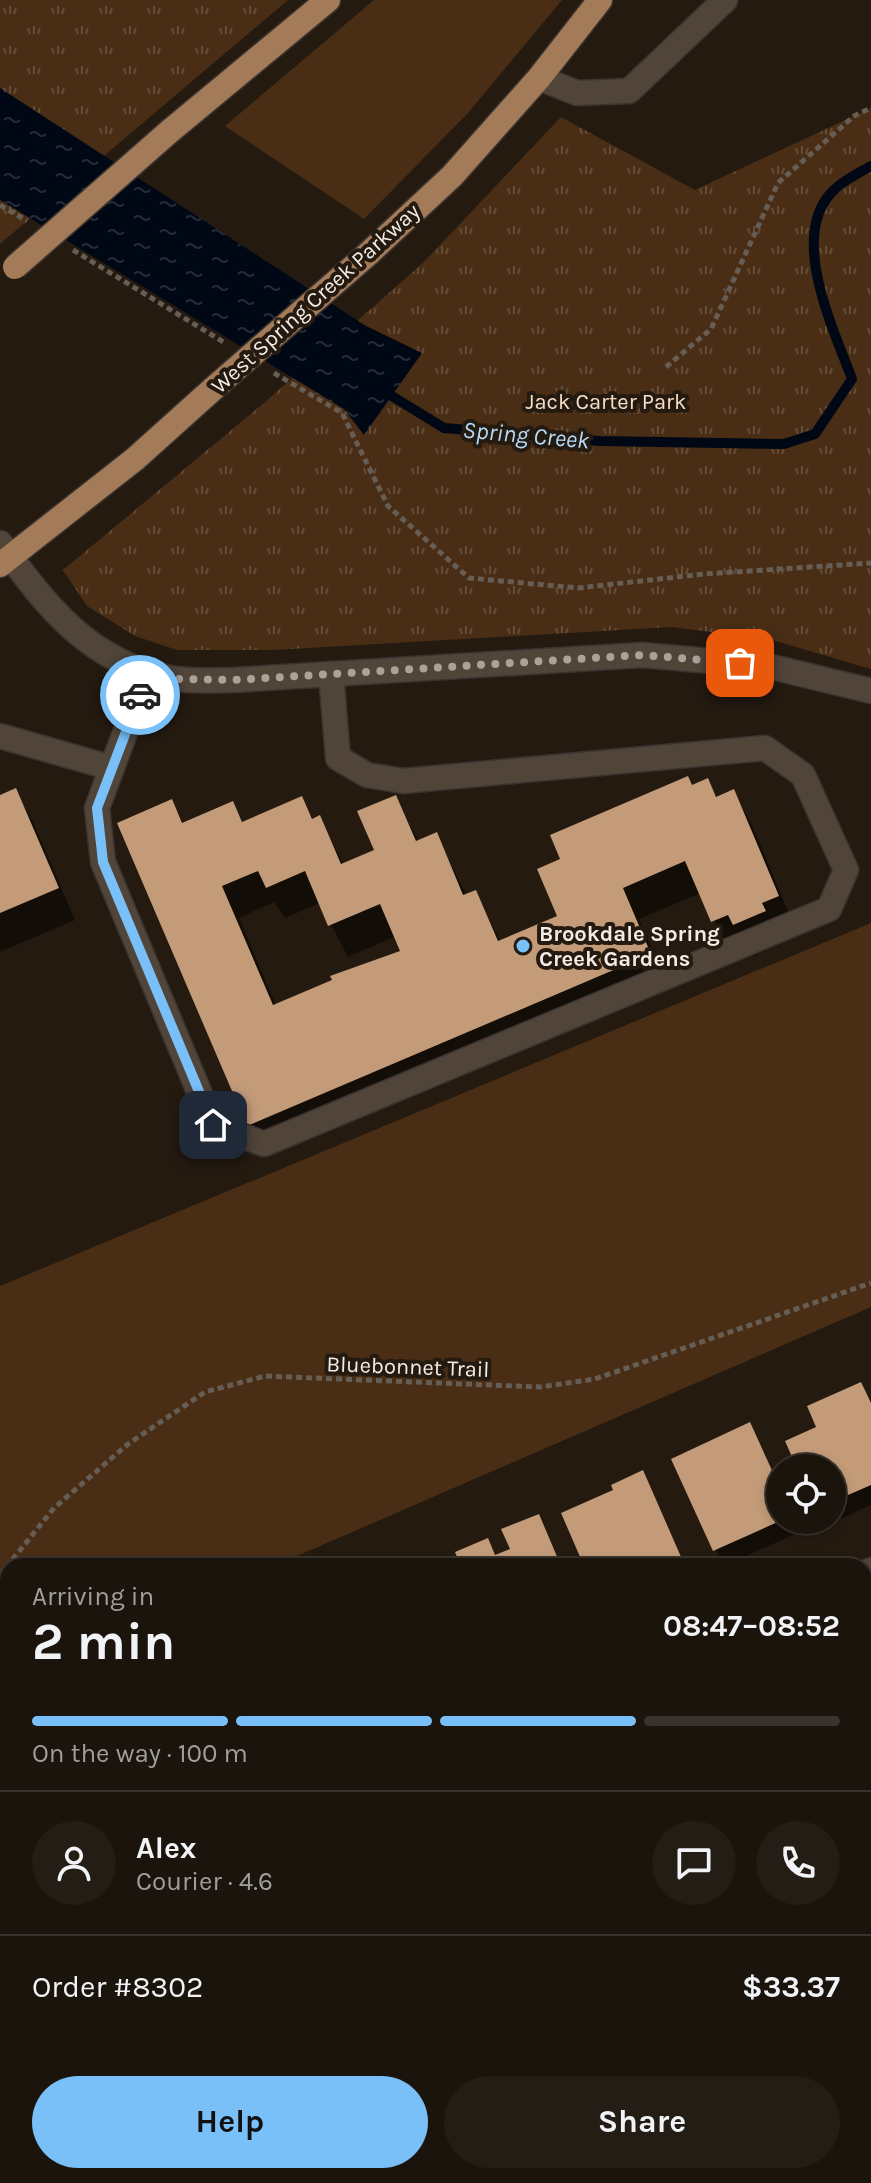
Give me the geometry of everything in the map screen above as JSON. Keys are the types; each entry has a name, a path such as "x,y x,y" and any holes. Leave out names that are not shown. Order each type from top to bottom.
{"main road":[{"path":"7,273 170,131 328,0"},
{"name":"West Spring Creek Parkway","path":"4,555 135,459 452,176 539,78 600,0"}],"street":[{"path":"539,78 577,93 629,91 725,0"},
{"path":"4,555 56,616 80,636 130,666 173,679 234,680 642,655 684,656 768,666 871,691"},
{"path":"148,671 97,808 103,862 213,1125 264,1144 829,909 846,870 803,775 765,748 403,781 367,775 338,758 331,674"},
{"path":"0,736 112,768"}],"path":[{"path":"666,367 711,329 778,183 854,116 871,108"},
{"path":"0,205 39,229"},
{"path":"65,245 234,349"},
{"path":"261,365 342,413 388,506 469,578 578,588 704,574 871,563"},
{"name":"Bluebonnet Trail","path":"14,1558 54,1508 128,1444 205,1392 265,1376 540,1387 595,1379 871,1283"}],"green space":[{"path":"0,0 288,0 0,244"},
{"path":"374,0 562,0 468,113 364,219 225,126"},
{"name":"Jack Carter Park","path":"871,108 871,669 769,639 671,627 273,650 177,650 135,636 87,606 63,570 265,402 423,263 561,117 695,190"},
{"path":"871,923 871,1307 292,1558 0,1558 0,1286"}],"water":[{"path":"0,88 366,326 422,353 364,435 344,409 0,200"}],"building":[{"name":"Brookdale Spring Creek Gardens","path":"688,776 692,785 708,778 716,797 734,789 779,896 762,903 766,911 733,925 728,915 711,922 685,861 623,888 651,954 247,1126 117,823 172,799 182,823 233,801 242,822 302,796 312,819 320,815 341,864 374,850 357,811 396,795 416,841 437,832 463,895 476,890 498,941 557,916 537,869 560,859 550,835","holes":["258,871 266,888 305,871 328,926 380,904 400,951 330,976 332,980 273,1005 222,886"]},
{"path":"16,788 59,888 0,913 0,795"},
{"path":"861,1382 871,1403 871,1485 846,1496 846,1454 791,1454 785,1441 816,1427 807,1406"},
{"path":"750,1422 766,1457 766,1527 713,1551 671,1459"},
{"path":"643,1470 682,1558 581,1558 561,1513 613,1490 611,1485"},
{"path":"539,1514 558,1558 458,1558 455,1552 488,1538 495,1555 510,1549 501,1529"}],"waterway":[{"name":"Spring Creek","path":"382,390 444,428 600,441 784,444 815,434 852,379 819,283 814,231 821,209 834,190 871,166"}],"way so far":[{"path":"140,695 148,671 173,679 234,680 642,655 684,656 740,663"}],"place":[{"name":"Brookdale Spring Creek Gardens","path":"523,946"}],"route":[{"path":"140,695 97,808 103,862 213,1125"}]}
